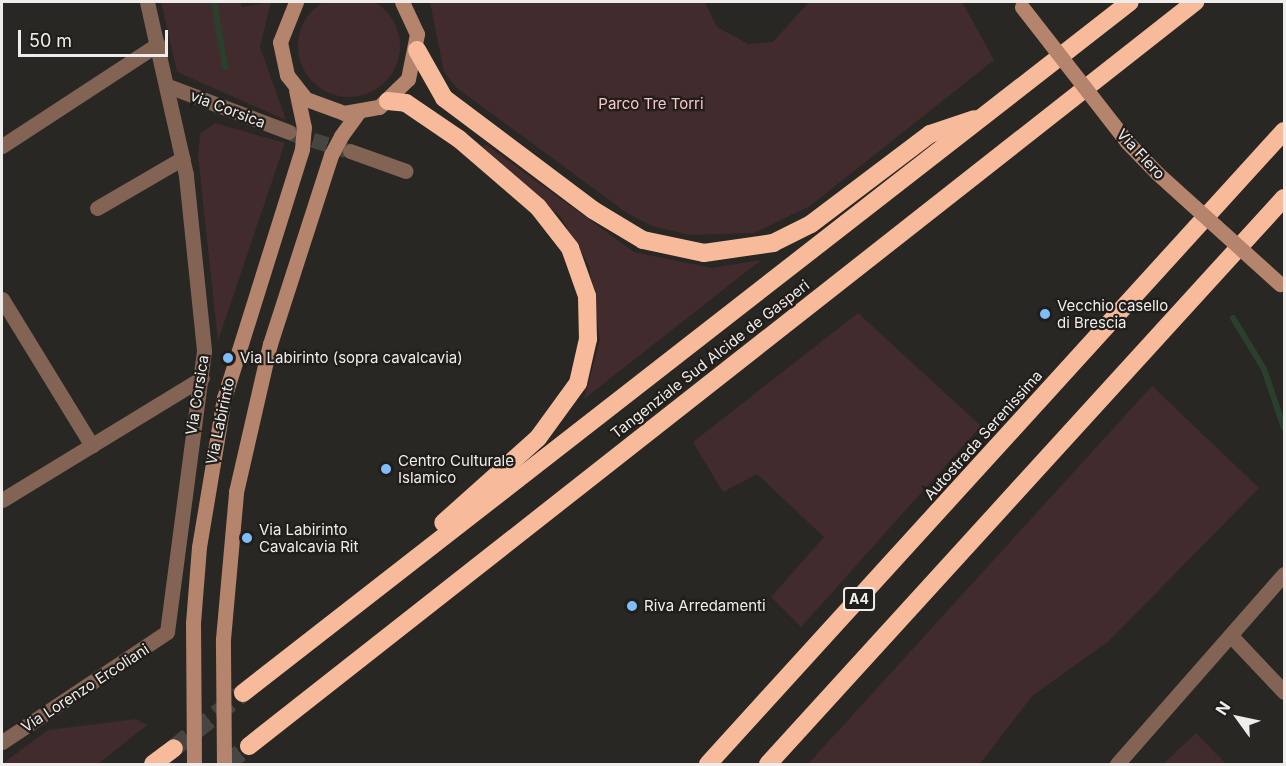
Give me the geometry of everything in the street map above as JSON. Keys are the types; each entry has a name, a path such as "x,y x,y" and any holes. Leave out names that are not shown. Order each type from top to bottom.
{"highway":[{"name":"Tangenziale Sud Alcide de Gasperi","path":"243,693 412,557 988,115 1130,2"},
{"name":"Tangenziale Sud Alcide de Gasperi","path":"249,746 1195,2"},
{"path":"417,50 444,98 593,210 643,240 704,253 772,243 811,224 930,134 988,115"},
{"path":"388,101 406,103 459,139 538,207 570,248 589,320 578,383 558,416 538,438 467,495 412,557"},
{"name":"Autostrada Serenissima","path":"708,765 1284,131"},
{"path":"768,765 1284,198"},
{"path":"153,765 174,748"}],"main road":[{"name":"Via Labirinto","path":"194,765 193,623 199,547 224,398 302,149 304,127 296,90 280,42 296,2"},
{"path":"296,90 318,106 358,113 388,101 408,79 417,50 413,19 402,2"},
{"name":"Via Flero","path":"1020,4 1127,142 1157,173 1282,287"},
{"name":"Via Labirinto","path":"224,765 223,639 236,492 270,344 332,155 341,136 358,113"}],"street":[{"name":"Via Corsica","path":"147,2 183,158 203,312 202,378 182,489 167,632"},
{"path":"2,146 158,44"},
{"name":"via Corsica","path":"168,86 289,132"},
{"path":"350,151 406,171"},
{"path":"97,208 183,158"},
{"path":"2,299 92,446"},
{"path":"2,500 202,378"},
{"path":"1118,765 1233,638 1246,614 1284,574"},
{"name":"Via Lorenzo Ercoliani","path":"2,742 167,632"},
{"path":"1233,638 1284,692"}],"green space":[{"path":"349,-5 369,-1 385,10 396,26 400,46 396,66 385,82 369,93 349,97 329,93 313,82 302,66 298,46 302,26 313,10 329,-1"},
{"path":"161,2 240,2 242,7 271,2 260,47 286,120 177,72"},
{"name":"Parco Tre Torri","path":"430,2 705,2 717,27 748,44 773,42 809,2 962,2 994,60 810,206 754,233 690,235 652,226 627,213 457,88 444,72"},
{"path":"215,123 285,143 218,341 198,156 200,134"},
{"path":"485,144 634,252 712,268 761,260 584,399 600,340 589,265 560,216 482,148"},
{"path":"858,313 981,426 801,627 771,597 824,537 757,474 723,492 693,442"},
{"path":"1152,386 1259,488 1110,640 1032,696 980,764 808,764"},
{"path":"136,719 147,725 98,764 2,764 48,730"},
{"path":"1196,733 1226,764 1163,764"}],"waterway":[{"path":"214,2 225,67"},
{"path":"1233,318 1264,369 1284,428"}],"tunnel":[{"path":"291,133 346,150"},
{"path":"174,748 243,693"},
{"path":"226,764 249,746"}],"place":[{"name":"Vecchio casello di Brescia","path":"1045,314"},
{"name":"Via Labirinto (sopra cavalcavia)","path":"228,358"},
{"name":"Centro Culturale Islamico","path":"386,469"},
{"name":"Via Labirinto Cavalcavia Rit","path":"247,538"},
{"name":"Riva Arredamenti","path":"632,606"}]}
